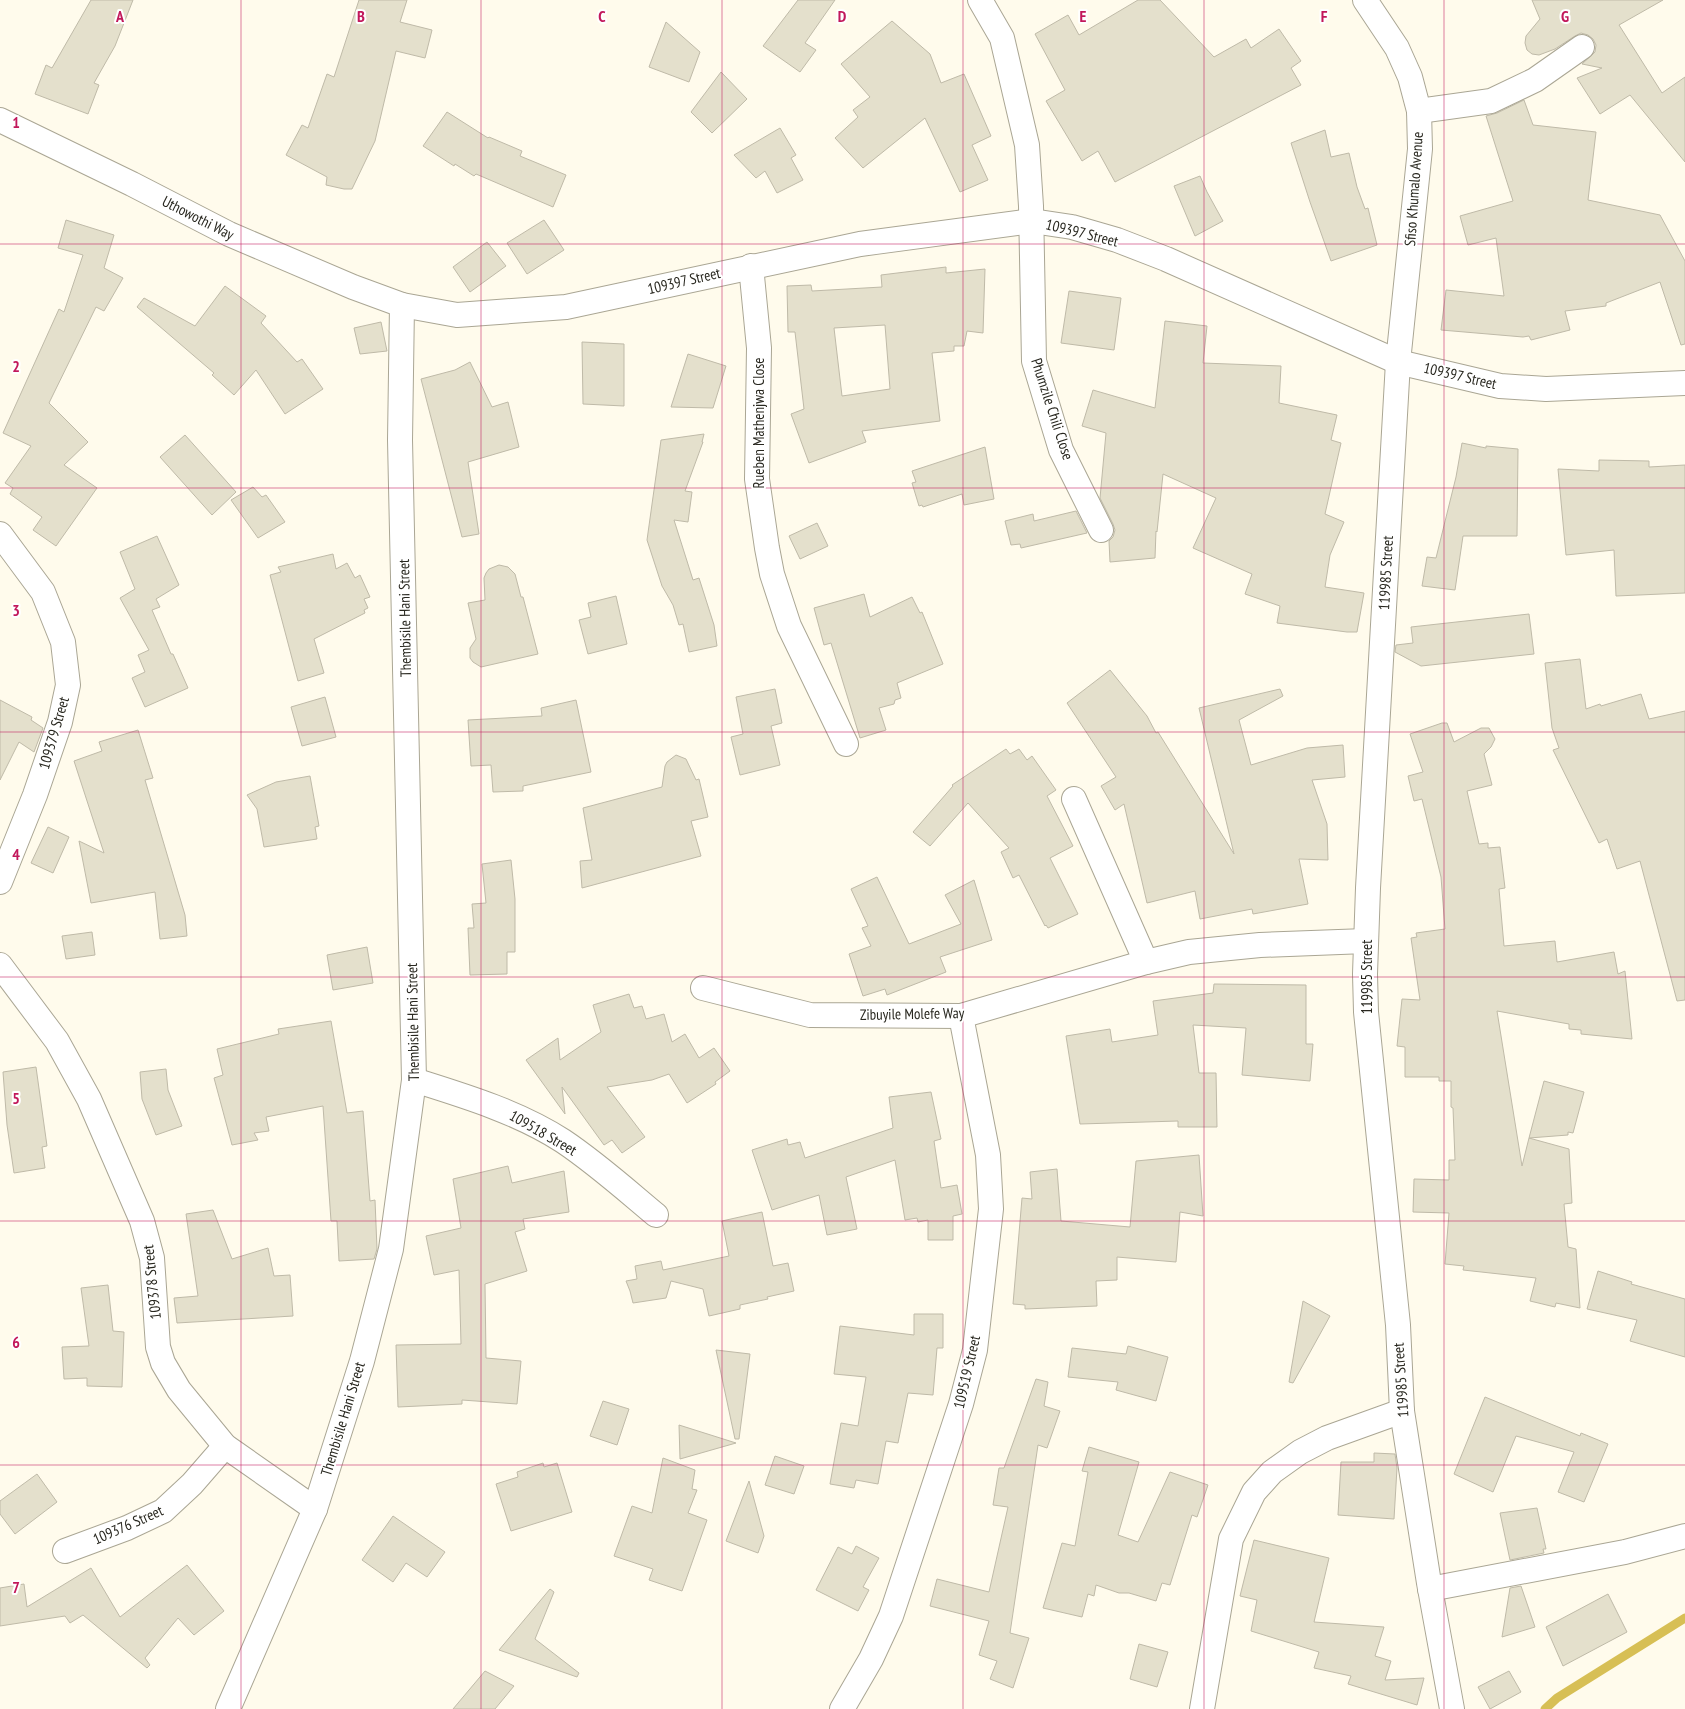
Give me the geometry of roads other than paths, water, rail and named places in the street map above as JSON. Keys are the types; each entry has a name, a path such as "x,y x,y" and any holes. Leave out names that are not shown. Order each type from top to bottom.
{"street":[{"name":"Phumzile Chili Close","path":"980,0 1002,38 1027,145 1032,221 1034,361 1062,450 1101,530"},
{"name":"Sfiso Khumalo Avenue","path":"1364,0 1397,48 1410,77 1419,111 1420,149 1398,362"},
{"path":"1419,111 1491,101 1535,80 1582,47"},
{"name":"Uthowothi Way","path":"0,120 132,184 229,234 353,287 402,305"},
{"name":"109397 Street","path":"402,305 457,315 566,306 860,244 1032,221 1072,227 1117,240 1166,258 1398,362 1500,386 1546,389 1685,383"},
{"name":"Rueben Mathenjwa Close","path":"751,266 759,348 757,479 772,574 789,626 846,744"},
{"name":"Thembisile Hani Street","path":"228,1709 315,1509 362,1361 391,1249 414,1080 400,440 402,305"},
{"name":"119985 Street","path":"1398,362 1364,974 1366,1012 1398,1325 1402,1411 1430,1589 1452,1709"},
{"name":"109379 Street","path":"0,534 43,592 63,642 68,685 60,722 35,795 0,882"},
{"path":"1074,799 1146,962"},
{"name":"Zibuyile Molefe Way","path":"703,988 810,1015 961,1016 1146,962 1189,952 1260,945 1366,941"},
{"name":"109378 Street","path":"0,966 57,1041 89,1099 142,1221 152,1258 158,1347 163,1363 179,1390 225,1446 315,1509"},
{"name":"109519 Street","path":"842,1709 871,1658 891,1616 961,1404 975,1350 991,1209 988,1155 961,1016"},
{"name":"109518 Street","path":"414,1080 462,1095 530,1122 563,1141 617,1182 656,1215"},
{"path":"1202,1709 1231,1539 1254,1492 1272,1472 1300,1452 1327,1438 1402,1411"},
{"name":"109376 Street","path":"65,1551 127,1528 163,1511 192,1484 225,1446"},
{"path":"1430,1589 1625,1552 1685,1536"}],"waterway":[{"path":"1545,1709 1557,1698 1685,1618"}]}
